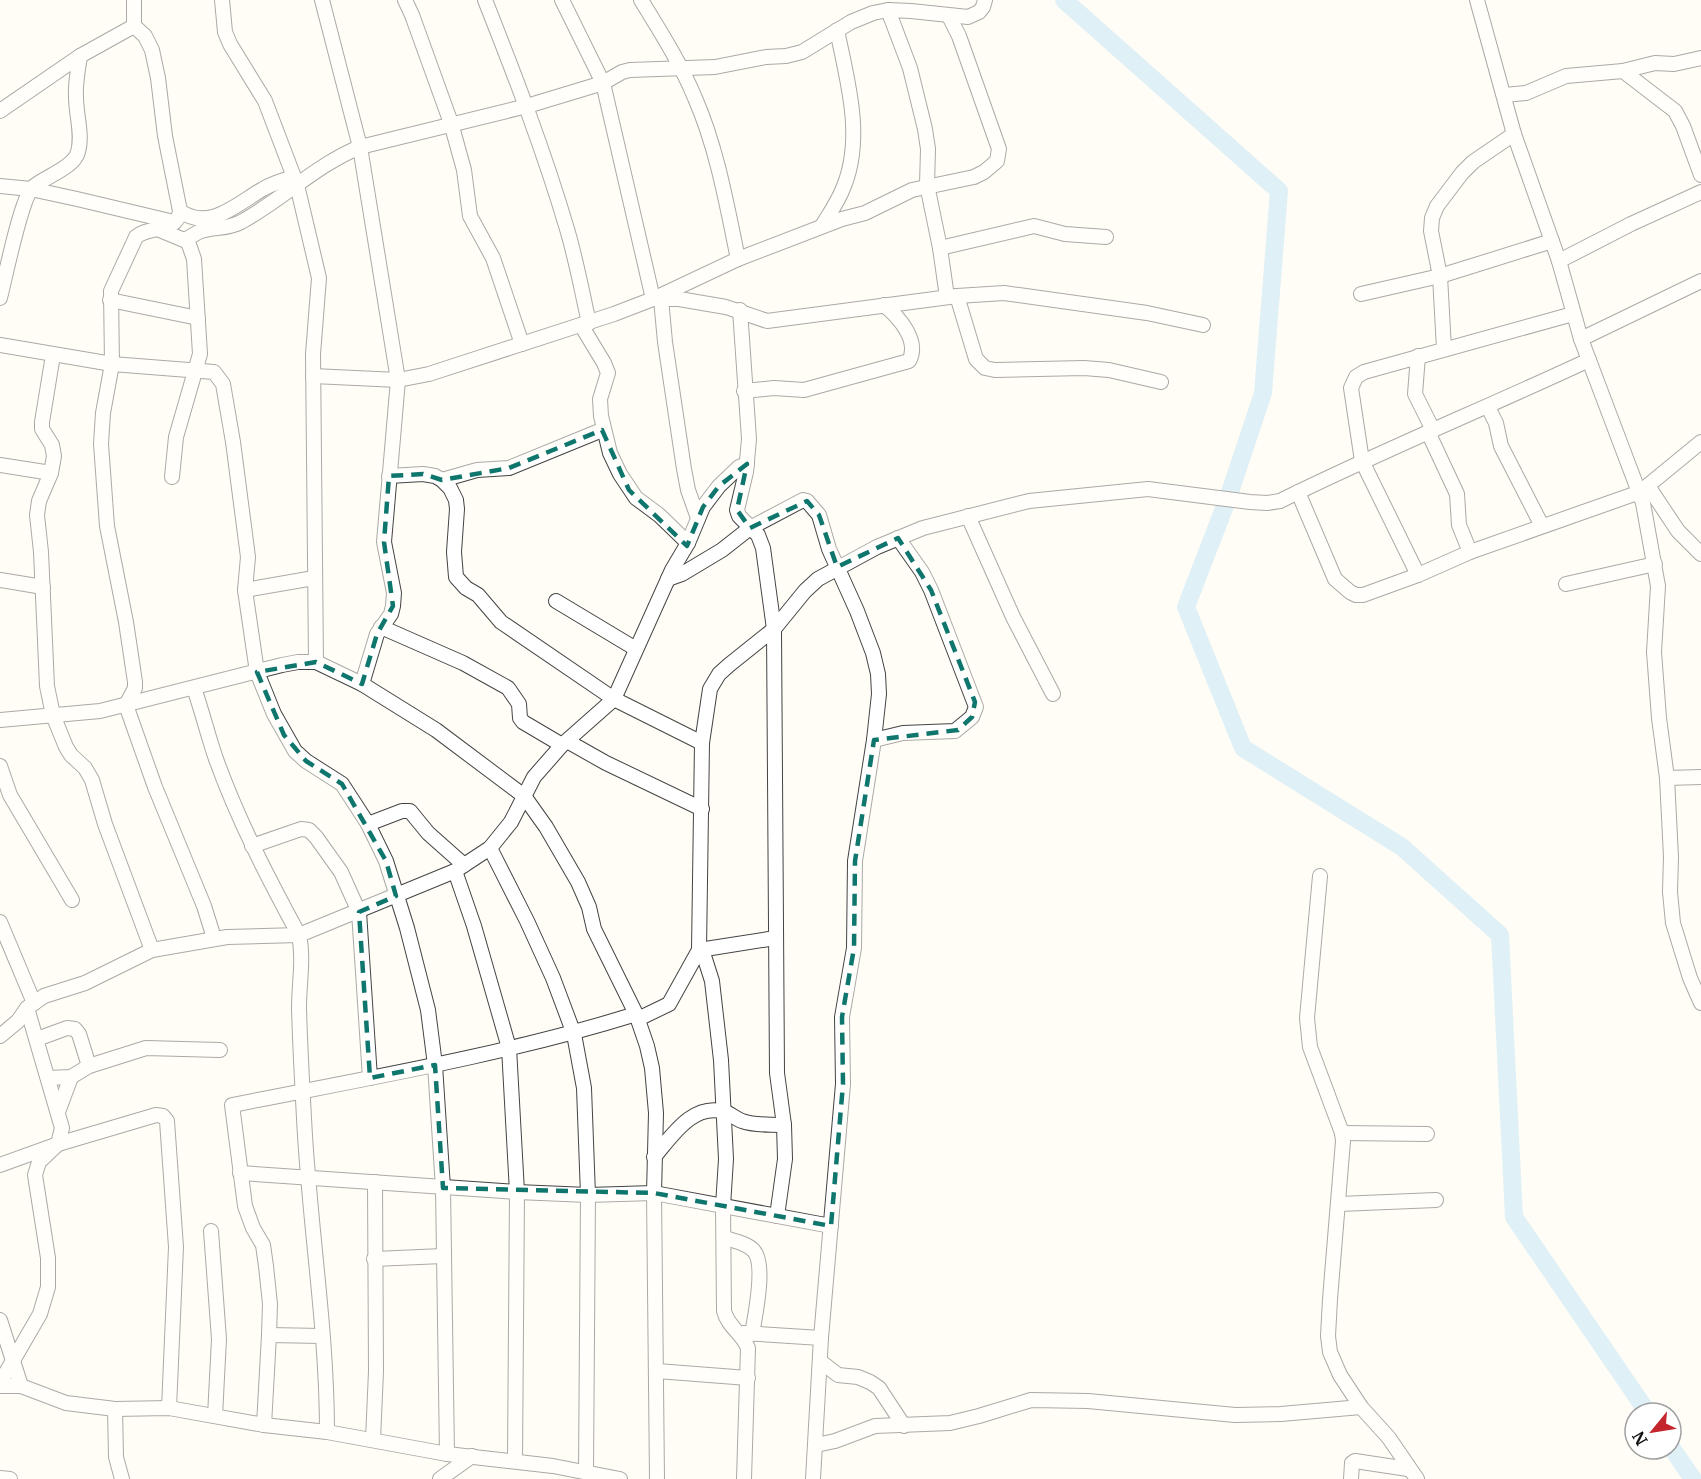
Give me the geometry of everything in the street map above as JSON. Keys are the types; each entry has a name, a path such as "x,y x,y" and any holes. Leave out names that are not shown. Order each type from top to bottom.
{"street":[{"path":"134,0 134,27"},
{"path":"222,0 225,32 236,56 265,101 295,181 319,278 313,376 316,662"},
{"path":"322,0 360,147 398,380 384,542 394,593 393,606 391,614 381,627 362,684"},
{"path":"405,0 451,123 464,170 470,216 493,258 522,344"},
{"path":"485,0 527,106 568,231 585,324 608,373 600,399 603,430 609,453 629,490 636,498 659,515 688,543"},
{"path":"562,0 603,83 657,299 684,470 698,518"},
{"path":"642,0 695,97 725,197 738,259"},
{"path":"160,230 178,239 187,239 200,231 237,224 295,181 342,154 360,147 451,123 527,106 603,83 622,72 731,66 766,57 786,56 802,52 865,15 888,10 968,17 979,12 985,0"},
{"path":"1477,0 1514,134 1559,261 1581,339 1644,489 1658,586 1654,652 1667,778 1673,923 1690,978 1701,1003"},
{"path":"888,10 910,68 917,94 928,149 927,185 952,296 976,359 985,368 995,370 1084,368 1109,370 1161,382"},
{"path":"313,376 398,380 429,374 657,299 738,259 822,226 866,213 900,195 927,185 974,177 991,167 999,157 999,149 959,36 949,16"},
{"path":"959,36 968,17"},
{"path":"0,111 80,56 134,27"},
{"path":"134,27 145,36 152,50 177,217"},
{"path":"822,226 844,186 852,150 853,119 837,30"},
{"path":"0,298 21,212 31,189 75,159 78,153 76,98 80,56"},
{"path":"1504,95 1526,93 1566,76 1623,71 1655,63 1674,64 1701,58"},
{"path":"1623,71 1675,111 1701,175"},
{"path":"1444,349 1440,276 1431,224 1437,206 1473,162 1514,134"},
{"path":"0,186 31,189 157,217 191,217 219,216 267,187 295,181"},
{"path":"1559,261 1631,224 1701,192"},
{"path":"177,217 160,230 144,232 136,237 113,284 110,300 112,364 103,413 101,444 107,526 135,682 135,688 126,705 204,906 214,938"},
{"path":"940,248 1034,226 1065,234 1106,237"},
{"path":"172,477 176,437 200,354 194,259 187,239"},
{"path":"1361,294 1440,276 1552,241"},
{"path":"1581,339 1701,281"},
{"path":"657,299 699,302 740,310 754,318 767,321 952,296 1004,293 1147,313 1203,325"},
{"path":"110,300 198,318"},
{"path":"744,392 774,388 804,390 909,361 912,354 908,334 897,315 884,305"},
{"path":"740,310 749,439 747,464 737,510 739,516 758,535 764,548 774,629 777,1073 784,1125 785,1159 777,1216"},
{"path":"1418,575 1362,461 1352,382 1364,372 1574,314"},
{"path":"0,345 112,364 214,372 218,376 226,398 248,557 245,590 257,672 274,714 295,751 306,761 342,784 368,824 386,861 407,928 428,1010 435,1065 443,1188 442,1257 447,1454"},
{"path":"53,355 42,429 54,450 51,473 39,501 37,515 47,686 53,715 66,747 85,768 92,780 105,824 152,950"},
{"path":"1418,356 1415,394 1457,494 1459,525 1470,552"},
{"path":"264,1425 270,1304 263,1245 253,1228 245,1206 232,1105 435,1065 574,1034 637,1016 669,1004 699,950 702,743 710,689 729,665 774,629 805,591 818,579 837,567 923,528 1029,501 1148,489 1267,503 1280,501 1362,461 1488,407 1589,360"},
{"path":"1488,407 1496,423 1501,446 1542,526"},
{"path":"442,480 477,470 509,468 603,430"},
{"path":"1298,492 1335,579 1350,592 1363,595 1418,575 1470,552 1644,489 1699,448"},
{"path":"0,1036 18,1021 31,1005 44,996 95,979 152,950 214,938 299,935 359,912 459,868 490,848 511,822 534,777 565,743 614,699 703,507 719,486 739,467 747,464"},
{"path":"0,465 51,473"},
{"path":"389,476 423,474 435,476 450,488 456,500 454,568 461,584 478,595 501,622 614,699 702,743"},
{"path":"1644,489 1678,531 1701,554"},
{"path":"668,579 682,574 722,550 750,528 803,500 807,501 819,514 837,567 873,653 878,674 879,694 874,740 855,861 854,948 842,1017 843,1084 820,1361 813,1479"},
{"path":"968,516 1013,617 1053,694"},
{"path":"874,740 903,734 955,731 972,717 976,707 932,590 898,538"},
{"path":"1566,584 1655,564"},
{"path":"245,590 314,578"},
{"path":"0,580 43,587"},
{"path":"556,601 636,649"},
{"path":"381,627 463,663 508,688 519,704 520,718 526,725 702,809"},
{"path":"0,720 89,713 298,662 316,662 362,684 436,730 524,796 546,826 578,882 589,907 597,936 637,1016 647,1046 655,1089 657,1479"},
{"path":"194,688 216,759 252,846 299,935 302,957 299,1007 307,1179 317,1262 327,1390 327,1432"},
{"path":"0,766 2,782 72,900"},
{"path":"1667,778 1701,777"},
{"path":"368,824 402,811 410,811 459,868 509,1048 517,1192 515,1460"},
{"path":"252,846 301,829 309,830 341,872 359,912 370,1078"},
{"path":"490,848 553,978 574,1034 584,1088 588,1195 586,1472"},
{"path":"1320,876 1307,1018 1308,1036 1342,1133 1339,1204 1328,1336 1334,1365 1361,1407 1389,1438 1413,1474"},
{"path":"0,922 31,1005 37,1039 62,1128 58,1144 39,1162 35,1175 48,1258 48,1287 40,1314 0,1384 21,1386 66,1403 115,1409 169,1408 264,1425 327,1432 447,1454 515,1460 620,1479"},
{"path":"699,950 775,938"},
{"path":"699,950 712,981 721,1060 726,1160 723,1206 726,1320 745,1333 822,1338"},
{"path":"37,1039 67,1028 75,1029 79,1034 89,1066"},
{"path":"48,1078 71,1077 89,1066 146,1048 220,1050"},
{"path":"58,1112 71,1077"},
{"path":"654,1157 682,1124 690,1117 704,1112 724,1112 751,1124 784,1125"},
{"path":"0,1165 58,1144 156,1116 163,1116 167,1121 176,1247 169,1408"},
{"path":"1342,1133 1428,1134"},
{"path":"240,1173 517,1192 588,1195 654,1193 831,1226"},
{"path":"373,1440 376,1371 375,1182"},
{"path":"1339,1204 1436,1200"},
{"path":"212,1231 219,1339 215,1416"},
{"path":"724,1238 751,1248 759,1259 758,1287 745,1333 748,1378 744,1479"},
{"path":"374,1259 442,1257"},
{"path":"0,1320 21,1386"},
{"path":"269,1335 322,1336"},
{"path":"820,1361 838,1375 858,1377 879,1388 904,1426"},
{"path":"657,1371 748,1378"},
{"path":"819,1385 838,1375"},
{"path":"816,1445 835,1441 875,1426 950,1423 1030,1400 1088,1401 1236,1414 1281,1414 1361,1407"},
{"path":"115,1409 116,1457 122,1479"},
{"path":"440,1479 456,1474 472,1456"},
{"path":"1352,1479 1352,1463 1355,1461 1413,1474"},
{"path":"0,1478 10,1479"}],"highlighted area":[{"path":"602,430 629,490 687,546 703,507 719,486 747,464 737,510 750,528 807,501 819,515 837,567 898,538 931,590 975,702 972,717 958,730 874,740 855,861 854,948 842,1017 843,1084 831,1226 654,1193 443,1188 435,1065 370,1078 359,912 396,896 386,861 342,784 306,761 284,735 257,672 316,662 362,684 377,634 393,606 384,542 389,476 423,474 442,480 509,468"}],"waterway":[{"path":"1064,0 1279,191 1263,393 1228,498 1186,607 1243,748 1402,847 1500,935 1514,1217 1640,1401"},
{"path":"1681,1461 1693,1479"}]}
